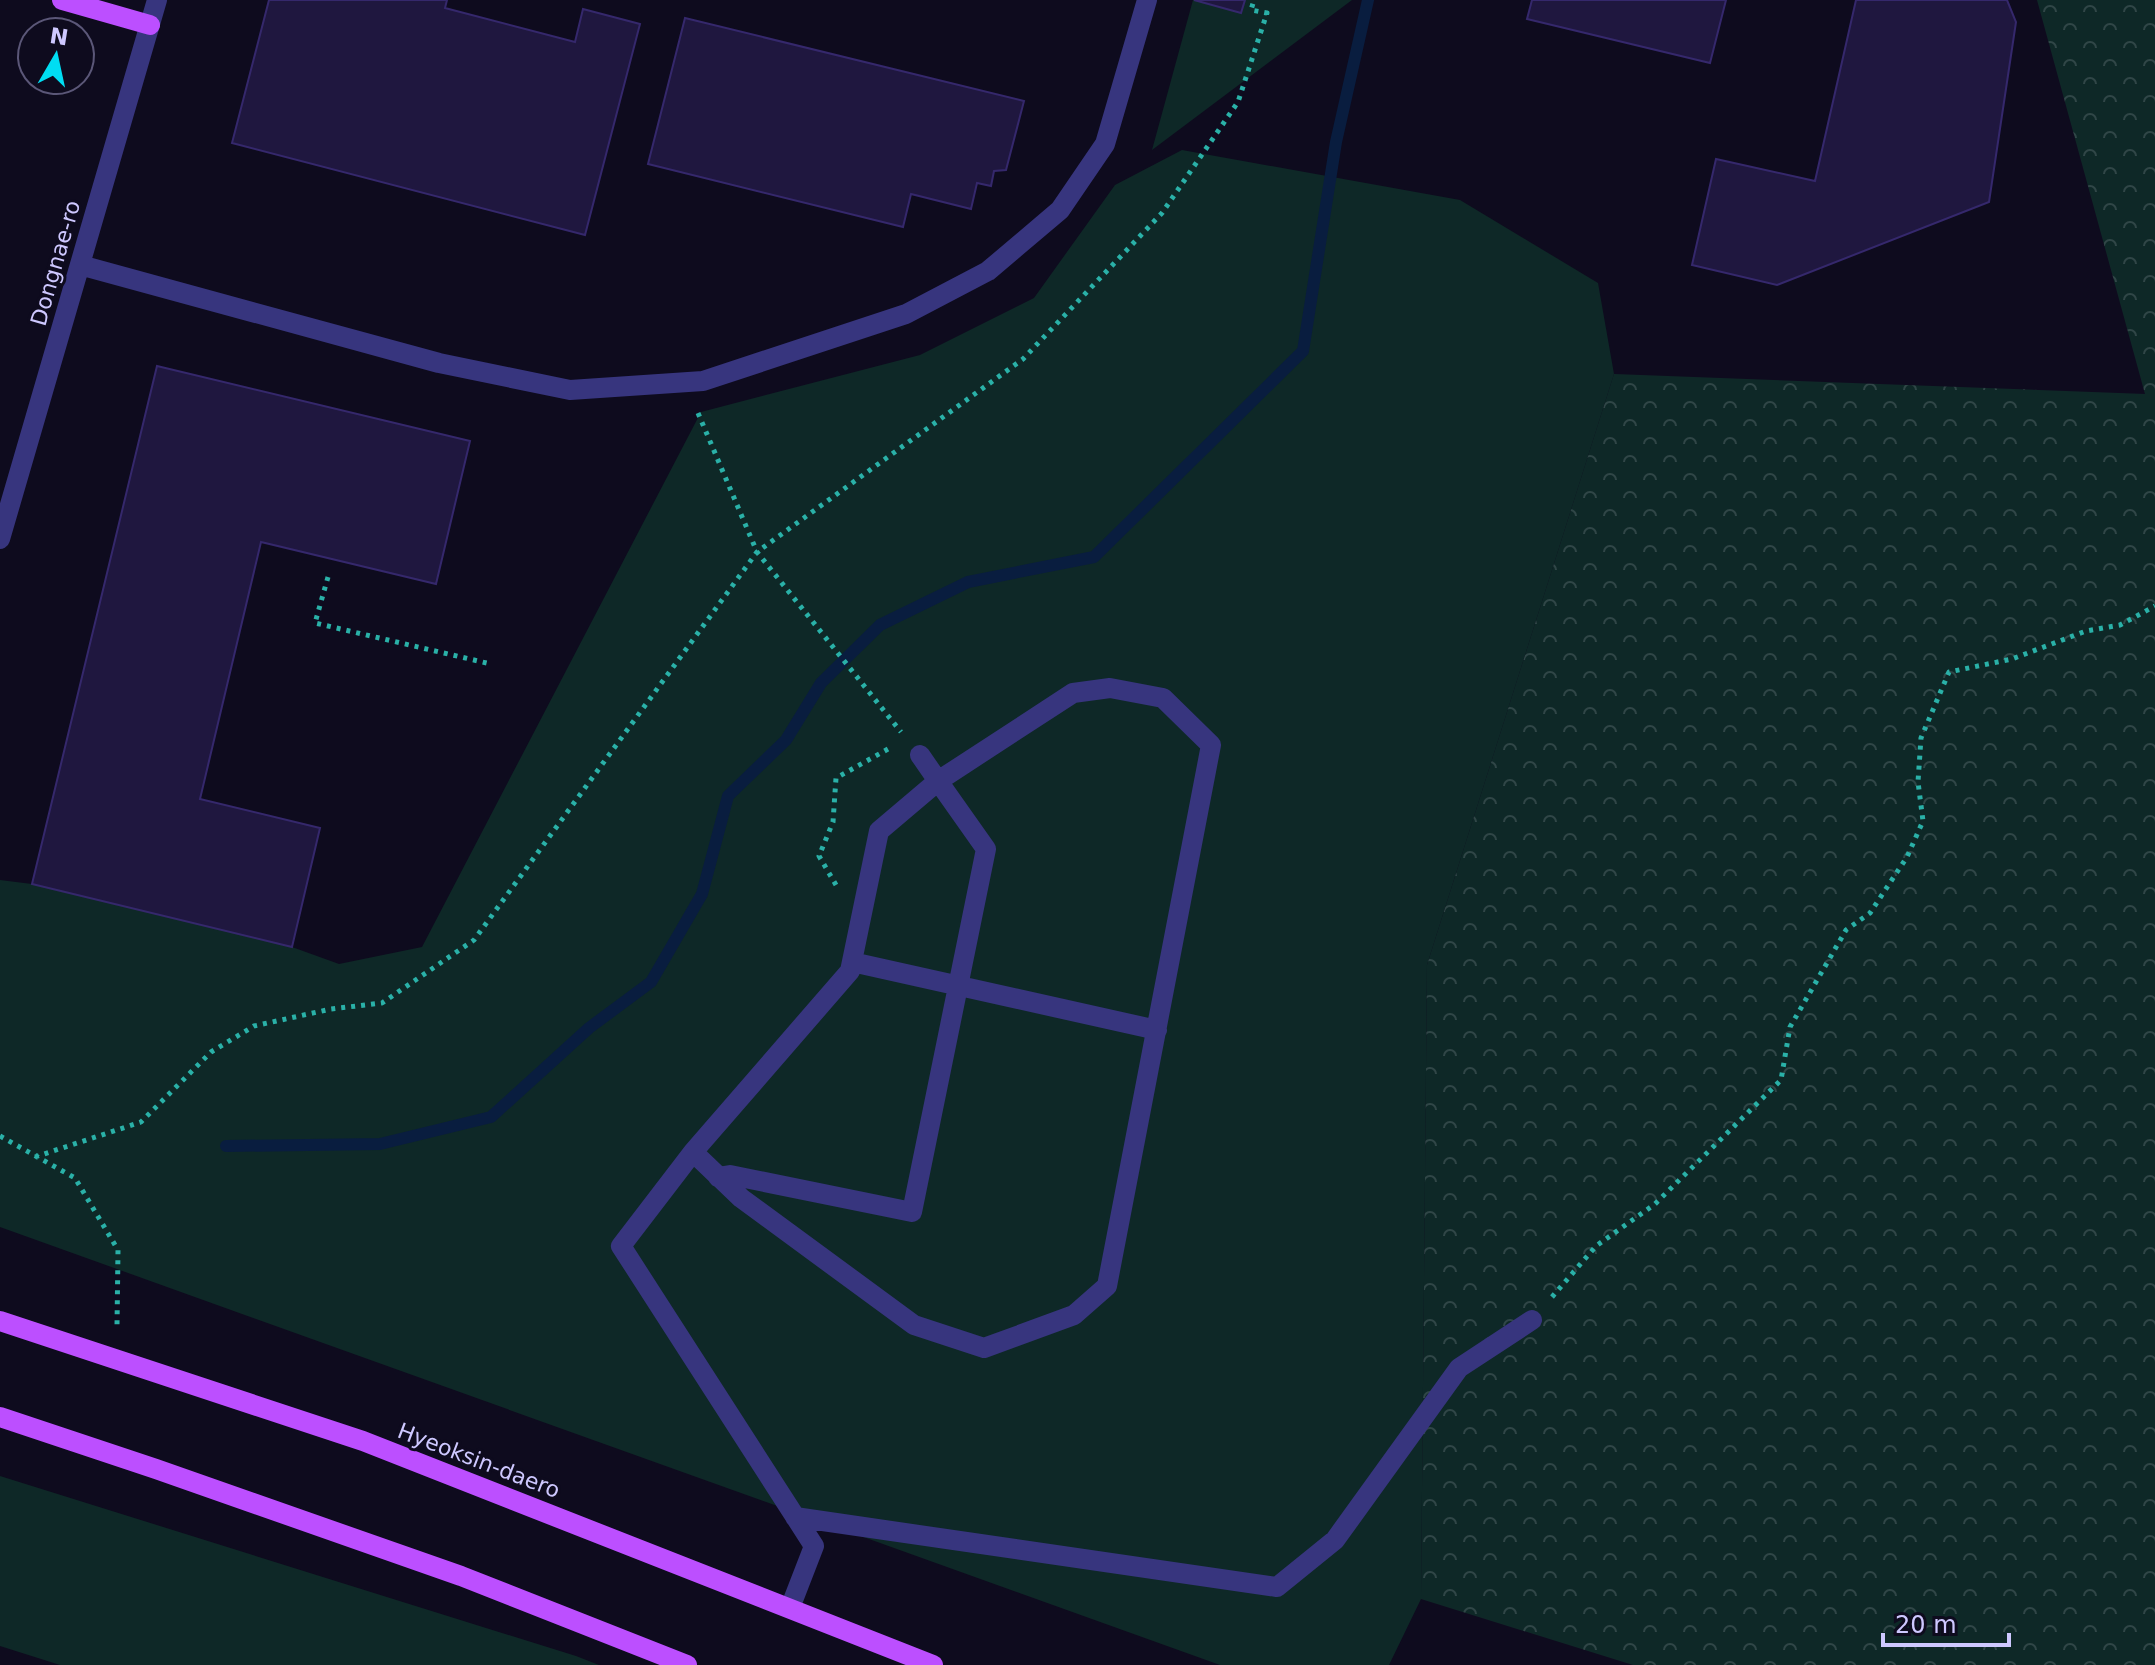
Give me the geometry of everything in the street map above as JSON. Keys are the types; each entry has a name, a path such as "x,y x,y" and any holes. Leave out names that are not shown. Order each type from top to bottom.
{"main road":[{"path":"62,0 150,25"},
{"name":"Hyeoksin-daero","path":"0,1321 363,1441 933,1665"},
{"path":"0,1417 461,1576 687,1665"}],"street":[{"name":"Dongnae-ro","path":"0,539 157,0"},
{"path":"80,265 439,363 570,390 703,381 906,314 988,271 1060,210 1105,144 1147,0"},
{"path":"693,1152 741,1198 914,1325 984,1348 1074,1315 1107,1286 1211,745 1163,698 1110,688 1073,693 938,781 879,831 850,971 693,1152 621,1246 814,1546 790,1608"},
{"path":"718,1177 730,1175 912,1212 986,849 920,755"},
{"path":"852,962 1157,1030"},
{"path":"795,1517 1277,1587 1335,1540 1459,1368 1532,1320"}],"path":[{"path":"35,1157 141,1122 211,1052 254,1026 331,1009 382,1003 474,940 757,552 1023,359 1162,213 1238,102 1267,13 1251,10 1254,0"},
{"path":"685,383 757,552 920,755"},
{"path":"328,577 315,623 491,664"},
{"path":"1532,1320 1596,1246 1655,1204 1781,1080 1790,1027 1846,930 1870,913 1900,868 1923,821 1918,782 1921,738 1949,672 2012,659 2086,631 2120,625 2155,606"},
{"path":"0,1136 75,1178 118,1250 117,1359"}],"green space":[{"path":"1193,0 1352,0 1152,150"},
{"path":"2037,0 2155,0 2155,1665 1633,1665 1421,1599 1427,965 1614,374 2145,394"},
{"path":"1182,150 1460,200 1598,283 1614,374 1427,965 1421,1599 1389,1665 1220,1665 0,1227 0,880 32,884 292,947 339,964 422,947 701,412 920,355 1034,298 1115,185"},
{"path":"0,1476 599,1665 60,1665 0,1646"}],"building":[{"path":"269,0 447,0 445,8 575,42 583,9 640,24 585,235 232,143"},
{"path":"1194,0 1245,0 1241,13"},
{"path":"1532,0 1726,0 1710,63 1527,19"},
{"path":"1856,0 2007,0 2016,22 1989,202 1777,285 1692,265 1716,159 1815,181"},
{"path":"685,18 1024,101 1006,170 994,171 991,186 977,183 971,209 911,194 903,227 648,164"},
{"path":"157,366 470,441 436,584 261,542 200,799 320,828 292,947 32,884"}],"waterway":[{"path":"226,1146 380,1144 491,1117 589,1028 651,982 702,894 728,796 786,740 821,683 880,625 968,582 1094,557 1303,351 1336,142 1368,0"}]}
